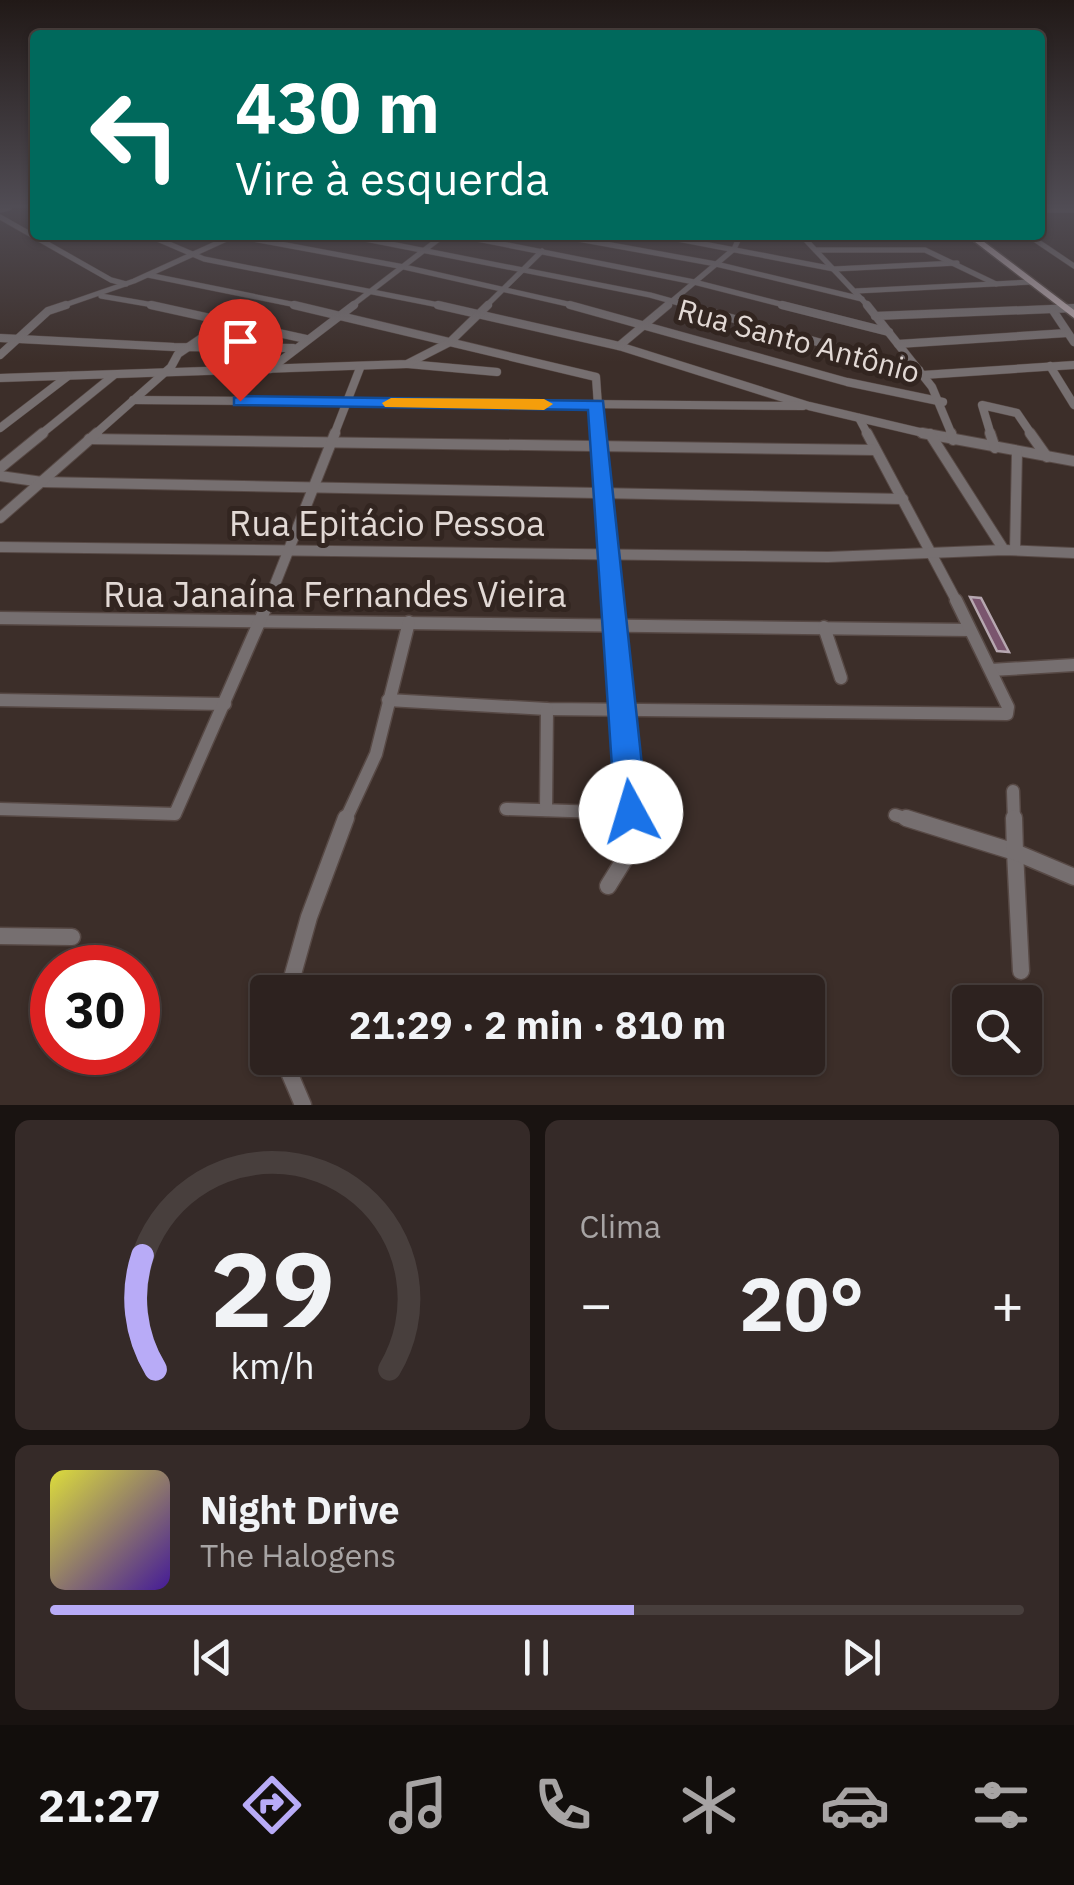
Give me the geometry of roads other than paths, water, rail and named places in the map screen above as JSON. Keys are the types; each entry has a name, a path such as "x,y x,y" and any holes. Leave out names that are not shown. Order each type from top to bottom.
{"main road":[{"path":"1002,260 1071,310"}],"street":[{"path":"75,260 111,280 127,284"},
{"path":"0,355 48,311 127,284 182,260"},
{"path":"216,260 374,290 619,346 809,406 953,440 1074,461"},
{"name":"Rua Santo Antônio","path":"360,260 646,322 846,382 943,402"},
{"path":"269,370 414,260"},
{"path":"475,260 672,300 921,372 1074,365"},
{"path":"406,364 450,342 533,260"},
{"path":"584,260 694,282 889,332"},
{"path":"692,260 862,300"},
{"path":"619,346 721,260"},
{"path":"789,260 834,270 957,263"},
{"path":"825,260 876,316 943,402 953,440"},
{"path":"948,260 996,284"},
{"path":"148,275 340,314 596,377 612,624 631,812 626,858 608,886"},
{"path":"856,292 1031,282"},
{"path":"93,295 306,339"},
{"path":"1052,308 1074,342"},
{"path":"876,316 1071,310"},
{"path":"0,518 163,373 178,354 228,320"},
{"path":"898,344 1067,333"},
{"path":"0,338 293,348"},
{"path":"0,378 406,364 498,372"},
{"path":"1050,366 1074,405"},
{"path":"0,809 175,814 261,619 360,368"},
{"path":"0,472 115,374"},
{"path":"0,428 69,375"},
{"path":"0,388 16,377"},
{"path":"133,400 809,406"},
{"path":"995,448 980,410 984,405 1017,413 1047,457"},
{"path":"388,700 547,709 1004,716 1008,707 991,670 933,553 858,418"},
{"path":"930,434 1010,550"},
{"path":"90,439 875,450"},
{"path":"1010,550 1017,452"},
{"path":"0,472 42,482 903,499"},
{"name":"Rua Epitácio Pessoa","path":"0,547 812,556 1010,550 1074,553"},
{"name":"Rua Janaína Fernandes Vieira","path":"0,618 970,630"},
{"path":"293,975 309,917 348,813 376,754 409,622"},
{"path":"824,628 841,678"},
{"path":"991,670 1074,665"},
{"path":"0,700 225,704"},
{"path":"546,810 547,709"},
{"path":"1013,791 1021,970"},
{"path":"506,809 631,812"},
{"path":"895,815 1015,852 1074,877"},
{"path":"0,936 72,937"},
{"path":"290,1075 302,1105"}]}
